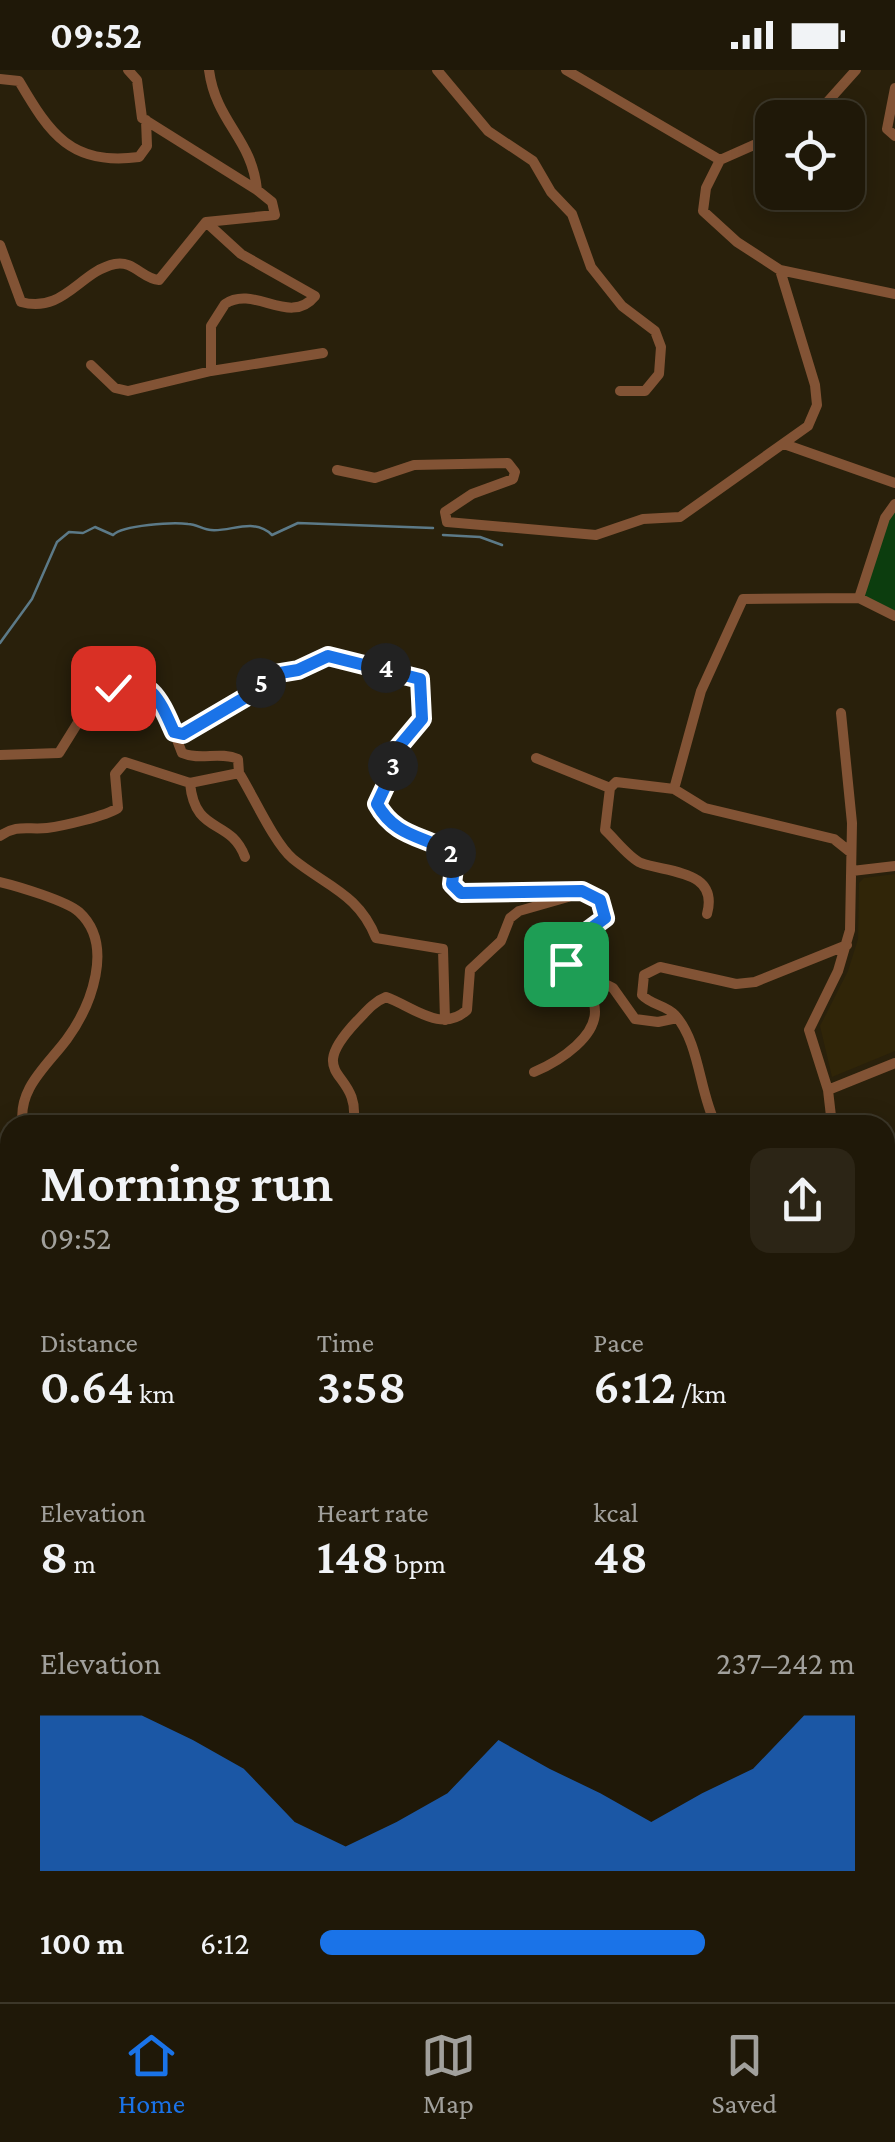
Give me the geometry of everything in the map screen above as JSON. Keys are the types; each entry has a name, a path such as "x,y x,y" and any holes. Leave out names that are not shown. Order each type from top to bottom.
{"street":[{"path":"0,79 18,81 58,139 82,154 139,157 147,146 146,120 138,106 137,80 128,70"},
{"path":"210,70 220,112 248,148 257,190"},
{"path":"437,70 488,130 533,161 551,192 572,214 591,267 622,306 655,331 661,347 656,381 645,391 620,392"},
{"path":"566,70 720,160"},
{"path":"829,100 856,70"},
{"path":"895,88 888,128 895,136"},
{"path":"0,245 21,302 44,304 74,291 114,264 129,265 153,280 164,278 206,222 273,218 272,202 257,190 146,120"},
{"path":"755,145 720,160 706,188 703,211 737,242 780,270 895,294"},
{"path":"206,222 241,254 315,296 308,304 286,308 252,297 225,304 210,326 211,370"},
{"path":"336,470 375,478 414,465 508,463 515,472 513,479 453,504 445,512 447,522 596,535 643,519 690,514 812,420 817,395 780,270"},
{"path":"91,365 115,388 128,392 211,370 323,353"},
{"path":"784,444 895,483"},
{"path":"859,598 885,518 895,504"},
{"path":"674,788 700,691 742,599 859,598 895,616"},
{"path":"174,732 191,732 251,694 268,675 298,670 328,656 420,679 422,719 396,750 392,772 378,796 382,813 402,832 450,852 455,860 452,884 461,893 582,891 600,900 605,918 582,935 566,964 568,980 594,1004 595,1018 575,1050 534,1072"},
{"path":"0,755 59,753 82,716 126,683 147,687 160,699 182,753 192,758 229,755 238,759 239,772 291,858 344,891 360,906 376,938 443,948 445,1020"},
{"path":"831,1115 828,1090 810,1030 848,945 852,808 841,712"},
{"path":"536,758 610,788"},
{"path":"0,836 18,827 52,828 115,810 115,774 125,762 190,783 239,772"},
{"path":"707,914 711,900 704,884 671,866 639,862 605,830 610,788 622,780 674,788 705,808 834,838 849,851"},
{"path":"190,783 192,806 200,816 239,840 245,857"},
{"path":"852,871 895,866"},
{"path":"0,882 79,911 99,944 94,982 70,1036 32,1084 23,1102 23,1115"},
{"path":"355,1115 356,1108 332,1066 331,1053 337,1043 386,997 433,1019 445,1020 467,1010 470,970 501,941 510,918 531,904 582,891"},
{"path":"711,1115 687,1032 677,1018 642,995 644,975 651,968 736,984 755,982 848,945"},
{"path":"566,964 613,988 636,1018 658,1022 677,1018"},
{"path":"828,1090 895,1064"}],"shaded area":[{"path":"895,874 895,1051 832,1077 820,1026 848,971 858,939 859,883 864,878"}],"green space":[{"path":"895,504 895,616 859,598"}],"waterway":[{"path":"0,643 32,599 57,542 69,532 83,533 95,527 113,535 171,523 211,530 258,527 272,535 298,523 433,528"},
{"path":"443,535 480,537 502,545"}],"route":[{"path":"113,688 136,682 147,687 160,699 174,732 183,734 241,701 268,675 298,670 328,656 342,656 420,679 420,726 396,750 392,772 377,804 402,832 450,852 455,860 454,890 481,894 582,891 600,900 606,909 605,918 582,935 566,964"}]}
